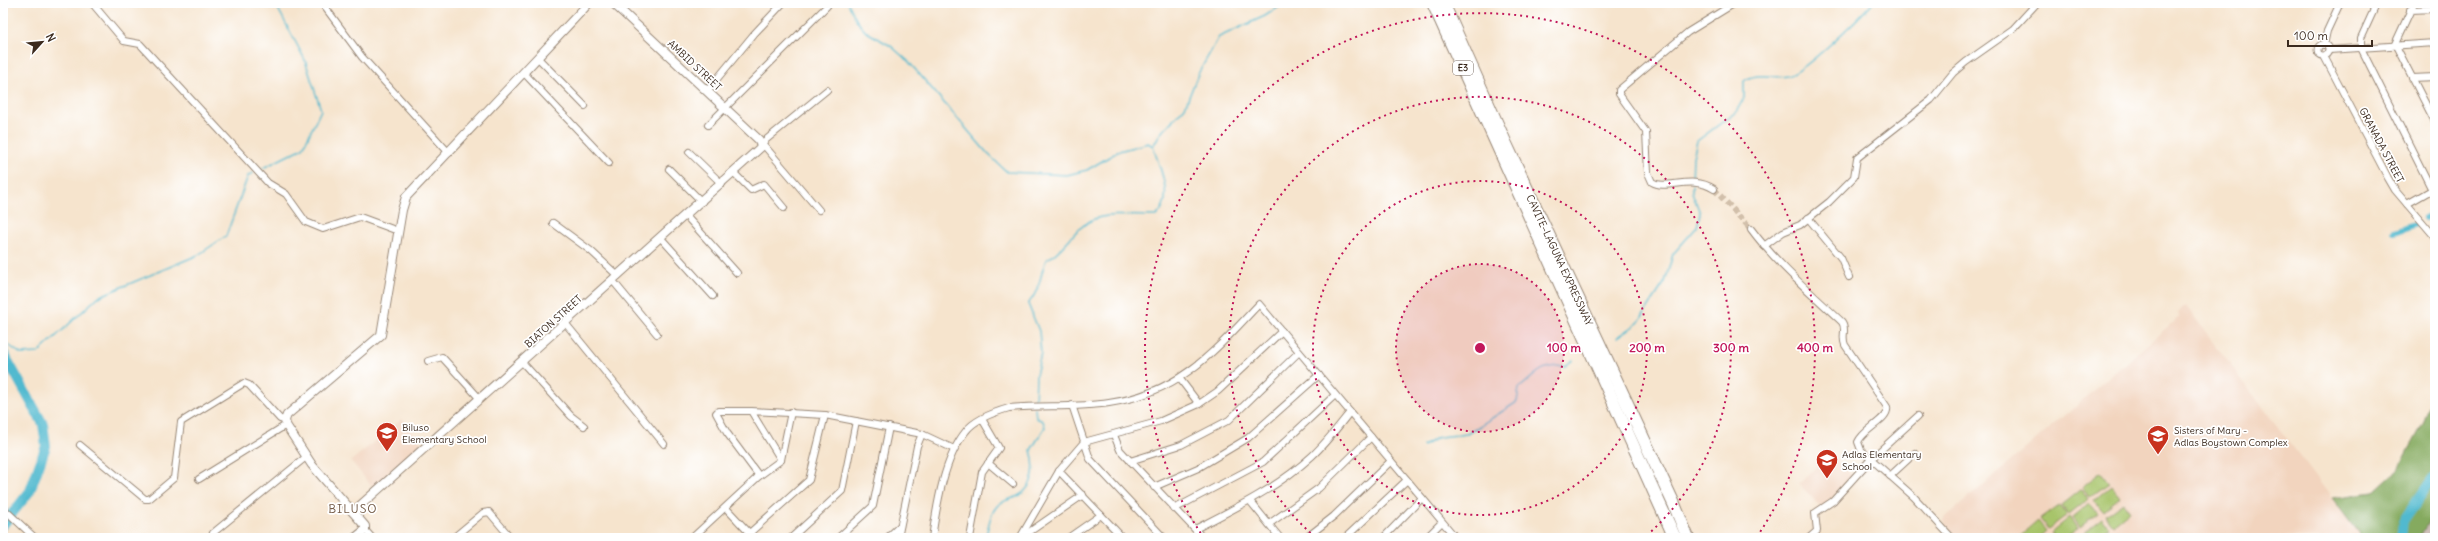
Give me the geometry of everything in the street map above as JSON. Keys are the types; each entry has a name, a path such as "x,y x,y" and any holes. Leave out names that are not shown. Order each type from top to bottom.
{"highway":[{"name":"CAVITE–LAGUNA EXPRESSWAY","path":"1433,3 1496,131"},
{"name":"CAVITE–LAGUNA EXPRESSWAY","path":"1443,3 1502,146 1675,538"},
{"name":"CAVITE–LAGUNA EXPRESSWAY","path":"1502,146 1671,496 1688,538"}],"street":[{"path":"92,3 124,41 140,44 268,183 286,194 306,222 323,229 360,217 398,231"},
{"path":"322,3 362,57 449,153"},
{"path":"286,423 287,415 379,339 384,328 398,231 406,197 589,3"},
{"name":"AMBID STREET","path":"613,3 726,107 762,143"},
{"path":"708,91 754,34 783,3"},
{"path":"1714,189 1698,182 1660,185 1652,182 1648,173 1646,132 1619,94 1618,90 1688,32 1735,3"},
{"path":"1764,246 1781,233 1797,226 1808,218 1854,178 1857,158 1931,100 1953,73 2013,29 2037,3"},
{"path":"2340,3 2327,31 2326,47 2324,56 2319,54 2318,49 2326,47 2361,48 2395,44 2435,43"},
{"path":"2377,3 2361,38 2361,48 2433,189 2407,204"},
{"path":"2395,44 2414,3"},
{"path":"708,125 827,6"},
{"path":"2410,10 2435,9"},
{"path":"2395,44 2434,118"},
{"name":"GRANADA STREET","path":"2324,56 2388,178 2407,204 2435,236"},
{"path":"538,58 585,106"},
{"path":"524,73 609,163"},
{"path":"2412,78 2435,77"},
{"path":"819,210 762,143 827,90"},
{"name":"BIATON STREET","path":"353,512 566,324 660,237 722,184 759,150 762,143"},
{"path":"689,152 722,184"},
{"path":"669,169 702,202"},
{"path":"734,173 750,190 764,184 784,208"},
{"path":"686,216 737,273"},
{"path":"1808,218 1840,258 1849,276"},
{"path":"552,223 591,250 657,334"},
{"path":"1751,229 1764,246 1843,324 1843,338 1845,345 1887,407 1885,416 1862,433 1858,442 1861,450 1890,476 1949,537"},
{"path":"660,237 712,296"},
{"path":"932,538 937,502 954,449 966,430 982,419 1008,408 1107,404 1129,400 1180,379 1204,361 1259,304 1456,538"},
{"path":"566,324 664,444"},
{"path":"1020,538 1059,471 1084,442 1161,422 1199,404 1218,391 1282,331"},
{"path":"1130,461 1181,445 1229,420 1299,352"},
{"path":"428,361 442,356 480,399"},
{"path":"522,362 571,416 584,426"},
{"path":"1154,487 1198,468 1248,438 1319,375"},
{"path":"1180,379 1199,404"},
{"path":"80,445 145,499 149,499 174,478 179,427 181,422 244,383 249,385 286,423 306,457 365,526 365,530 372,538"},
{"path":"1174,509 1263,462 1335,395"},
{"path":"1072,405 1090,459 1164,538"},
{"path":"759,476 727,433 716,413 718,411 791,412 825,415 922,434 954,449"},
{"path":"751,411 781,460"},
{"path":"692,538 759,476 781,460 791,412"},
{"path":"1194,529 1250,501 1312,456 1350,412"},
{"path":"744,538 809,480 825,415"},
{"path":"1809,538 1816,531 1815,513 1833,501 1871,459 1918,416"},
{"path":"970,538 982,472 999,448 982,419"},
{"path":"791,538 842,491 856,421"},
{"path":"199,479 286,423"},
{"path":"838,538 873,506 889,427"},
{"path":"898,538 917,446 922,434"},
{"path":"1114,435 1120,450 1203,538"},
{"path":"1269,524 1318,488 1371,437"},
{"path":"1890,476 1915,453"},
{"path":"213,533 306,457"},
{"path":"1306,538 1334,516 1391,461"},
{"path":"988,463 1013,484"},
{"path":"1059,471 1083,495 1119,537"},
{"path":"1345,538 1407,480"},
{"path":"1020,538 1083,495"},
{"path":"1383,538 1422,498"},
{"path":"1250,501 1280,538"},
{"path":"3,508 35,538"},
{"path":"726,508 754,538"},
{"path":"453,538 483,513 489,512 511,538"},
{"path":"1068,538 1101,515"},
{"path":"1426,538 1442,522"},
{"path":"887,538 900,526"},
{"path":"355,538 365,530"}],"shaded area":[{"name":"Sisters of Mary - Adlas Boystown Complex","path":"2186,306 2362,538 1956,538 1945,524 1944,520 1946,517 2179,317 2178,313"},
{"name":"Biluso Elementary School","path":"402,419 424,446 373,488 351,461"},
{"name":"Adlas Elementary School","path":"1830,453 1854,477 1822,508 1799,484"},
{"path":"2435,510 2435,538 2419,538"}],"green space":[{"path":"2435,390 2435,510 2419,538 2362,538 2332,498 2374,492 2398,470 2423,424"},
{"path":"2101,472 2109,483 2090,497 2082,487"},
{"path":"2111,486 2120,497 2103,511 2094,500"},
{"path":"2081,489 2089,499 2069,515 2061,505"},
{"path":"2123,502 2130,511 2113,525 2105,515"},
{"path":"2090,504 2098,513 2080,527 2073,518"},
{"path":"2059,505 2067,515 2048,529 2040,519"},
{"path":"2070,517 2078,528 2066,538 2055,538 2051,533"},
{"path":"2102,518 2109,527 2096,538 2088,538 2084,532"},
{"path":"2038,521 2046,531 2038,538 2018,538"}],"waterway":[{"path":"261,169 303,148 321,110 305,60 275,3"},
{"path":"848,3 857,21 865,31 891,46 908,61 988,154 1007,172 1067,175 1087,170 1119,151 1148,143 1153,146"},
{"path":"1035,405 1036,375 1041,353 1039,331 1028,304 1038,288 1046,260 1058,251 1079,229 1092,220 1106,216 1156,216 1162,209 1165,201 1164,182 1153,146 1160,134 1185,107 1198,74 1219,37 1265,16 1285,3"},
{"path":"1692,182 1693,157 1697,141 1736,112 1744,98 1744,81 1755,76 1782,77 1796,72 1832,43 1872,3"},
{"path":"3,341 21,354 38,353 98,297 198,255 226,236 248,176 253,173"},
{"path":"1618,337 1638,323 1665,282 1673,254 1697,227 1700,213 1692,192 1692,185"},
{"path":"2425,218 2435,213"},
{"path":"2394,232 2416,224"},
{"path":"3,352 43,424 46,446 30,491 3,525"},
{"path":"1423,446 1439,437 1467,434 1517,402 1519,388 1539,371 1549,367 1565,366 1573,360"},
{"path":"985,538 990,518 996,508 1002,503 1024,492 1031,482 1034,469 1031,450 1045,427 1043,421 1036,418 1035,408"},
{"path":"2401,538 2403,521 2435,475"}],"tunnel":[{"path":"1714,189 1751,229"}],"place":[{"name":"Biluso Elementary School","path":"387,452"},
{"name":"Sisters of Mary - Adlas Boystown Complex","path":"2158,456"},
{"name":"Adlas Elementary School","path":"1827,480"}],"district":[{"name":"BILUSO","path":"353,509"}]}
